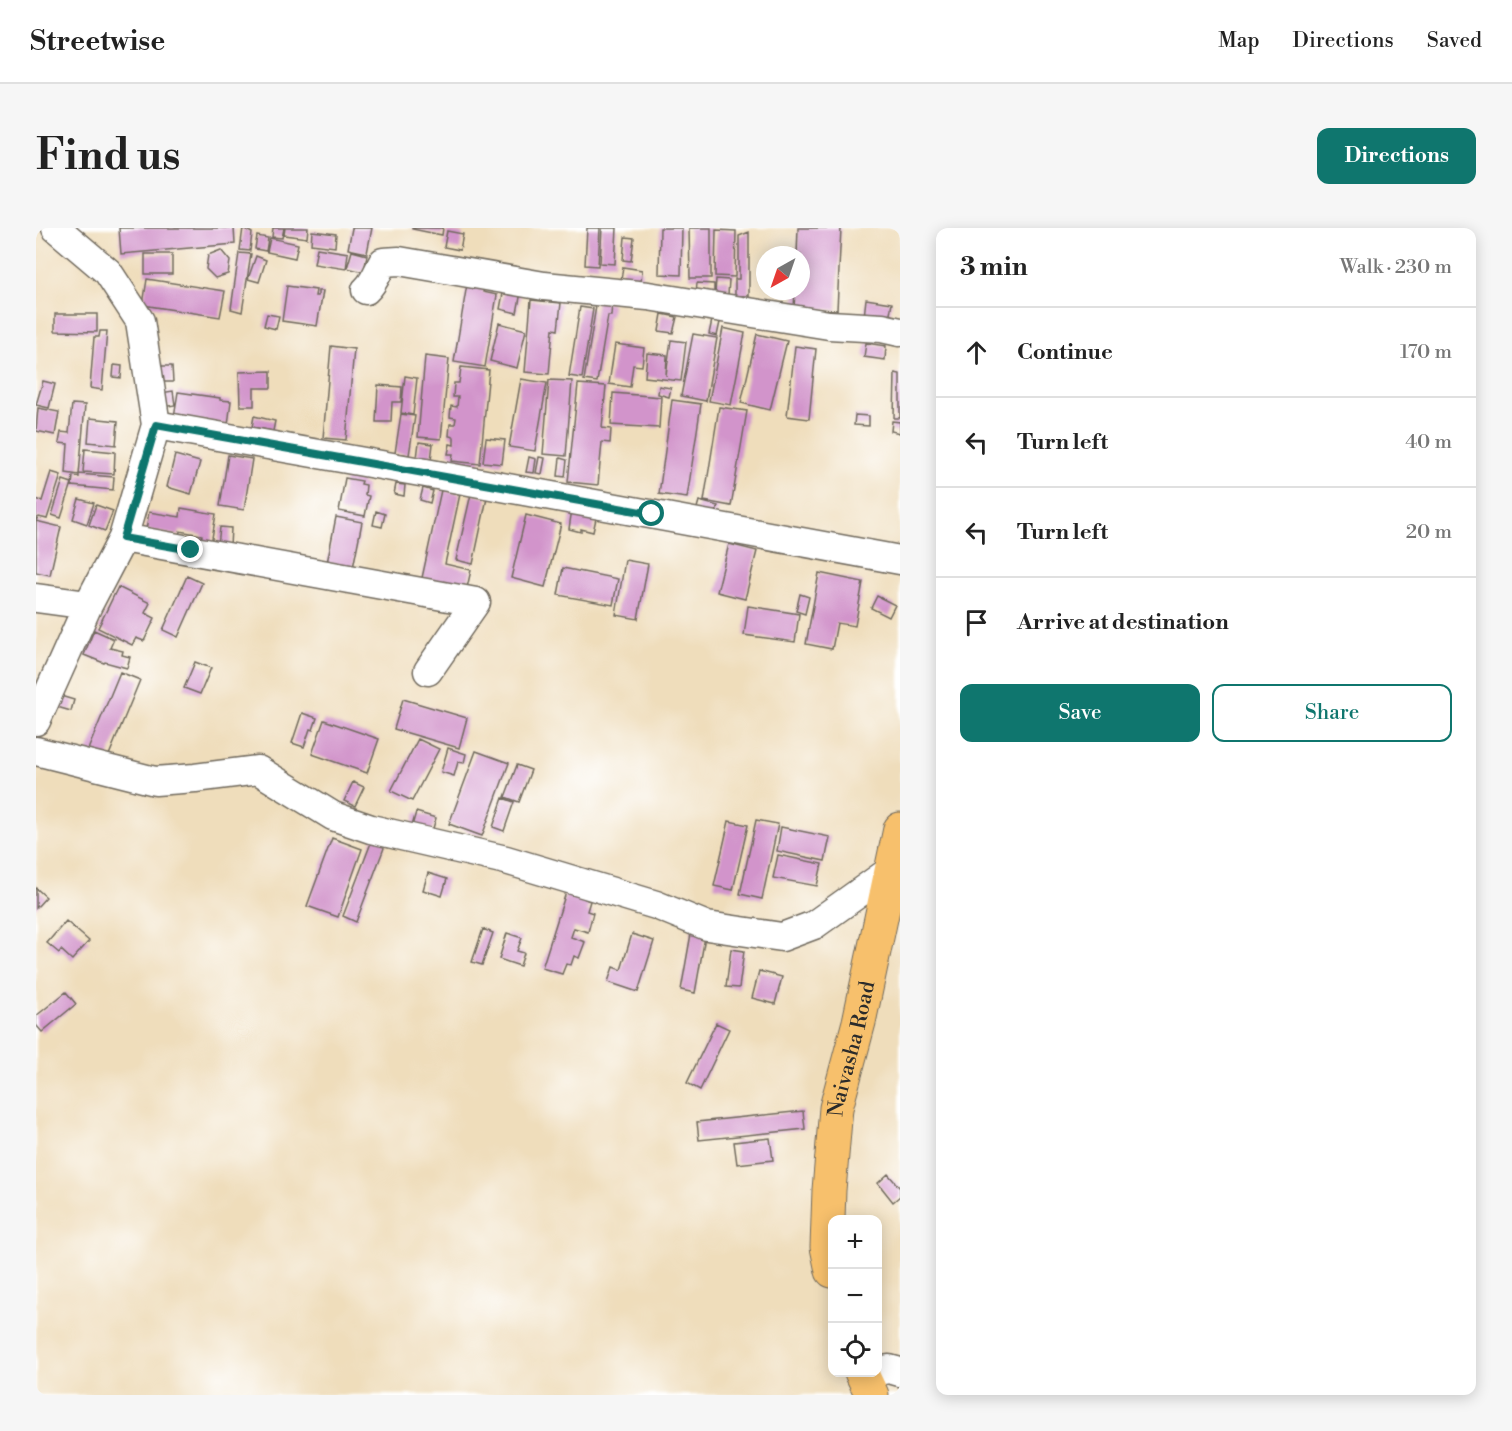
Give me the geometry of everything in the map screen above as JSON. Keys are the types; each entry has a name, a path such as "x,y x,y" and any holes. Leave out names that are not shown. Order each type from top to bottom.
{"main road":[{"name":"Naivasha Road","path":"832,1269 828,1247 829,1190 836,1108 859,1022 900,830"}],"street":[{"path":"39,705 123,538 156,425 140,321 108,272 56,228"},
{"path":"366,290 371,286 383,262 399,261 544,286 648,296 829,325 882,328 900,332"},
{"path":"156,425 900,560"},
{"path":"123,538 476,602 428,671"},
{"path":"36,598 88,605"},
{"path":"36,751 155,781 258,770 333,816 371,829 506,860 656,905 707,926 782,937 814,925 891,870"},
{"path":"882,1372 889,1369 900,1372"}],"building":[{"path":"119,228 234,228 235,244 121,254"},
{"path":"243,228 252,233 250,251 240,250"},
{"path":"273,228 284,228 282,238 272,237"},
{"path":"285,228 308,228 307,238 284,235"},
{"path":"352,228 372,228 367,253 348,249"},
{"path":"412,228 443,228 442,235"},
{"path":"587,228 600,228 598,266 585,265"},
{"path":"602,228 617,228 615,264 600,263"},
{"path":"660,228 682,228 681,275 659,274"},
{"path":"689,228 711,228 711,278 690,278"},
{"path":"798,228 841,228 837,310 794,308 794,300 810,300 810,246 797,246"},
{"path":"716,230 736,231 735,277 715,276"},
{"path":"312,231 336,234 335,247 311,244"},
{"path":"447,231 463,234 460,250 444,247"},
{"path":"749,232 749,296 735,296 735,279 739,279 739,236"},
{"path":"257,236 268,238 266,251 255,249"},
{"path":"625,237 634,238 631,261 623,260"},
{"path":"270,238 298,244 295,258 267,252"},
{"path":"317,248 348,253 346,269 314,264"},
{"path":"221,250 230,261 228,274 215,278 206,269 208,255"},
{"path":"352,251 367,255 364,272 347,268"},
{"path":"239,253 251,254 242,312 231,309"},
{"path":"145,254 172,254 172,274 145,274"},
{"path":"256,256 266,260 259,282 248,279"},
{"path":"623,267 642,270 641,283 621,280"},
{"path":"147,279 225,291 220,317 143,305"},
{"path":"716,279 729,280 728,295 715,294"},
{"path":"697,283 714,284 714,293 696,293"},
{"path":"467,284 484,287 483,292 497,295 485,367 454,362"},
{"path":"287,286 316,290 315,296 318,296 318,291 323,291 317,326 282,321"},
{"path":"504,288 521,292 517,313 500,309"},
{"path":"866,299 892,303 889,320 864,317"},
{"path":"531,300 561,303 558,330 553,329 549,374 525,372"},
{"path":"597,300 612,303 597,382 584,380"},
{"path":"580,307 593,309 582,378 569,376"},
{"path":"55,314 97,314 97,332 55,331"},
{"path":"267,314 279,316 276,329 264,326"},
{"path":"662,314 677,317 673,333 659,331"},
{"path":"712,320 720,322 717,336 709,334"},
{"path":"499,323 526,330 517,368 490,361"},
{"path":"723,328 745,333 731,405 709,401"},
{"path":"100,331 107,331 102,390 90,388 94,337 99,337"},
{"path":"693,334 717,338 706,401 681,396"},
{"path":"757,334 787,341 770,410 741,403"},
{"path":"671,340 686,342 681,381 645,377 647,353 667,355 666,376"},
{"path":"866,343 886,346 885,360 864,357"},
{"path":"615,344 644,348 642,366 633,365 630,387 609,384"},
{"path":"331,346 354,349 346,440 323,438"},
{"path":"795,346 816,349 809,419 787,416"},
{"path":"425,356 449,359 441,439 418,437"},
{"path":"114,365 122,366 121,378 113,377"},
{"path":"158,366 172,366 173,382 158,382"},
{"path":"461,367 489,370 480,464 452,461 453,454 448,454 450,444 454,445 454,437 449,436 450,424 455,424 456,418 450,417 451,406 457,407 458,397 453,397 454,383 459,383"},
{"path":"271,371 271,388 254,388 254,406 240,406 239,372"},
{"path":"895,373 900,374 900,418 894,418"},
{"path":"405,376 417,378 413,415 401,413"},
{"path":"521,379 547,383 535,451 509,447"},
{"path":"549,380 572,381 566,456 543,454"},
{"path":"43,381 55,384 49,408 36,405"},
{"path":"578,384 606,386 602,428 611,429 610,443 602,442 598,485 568,482"},
{"path":"378,385 402,387 401,402 392,402 391,422 376,422"},
{"path":"659,386 671,388 669,397 658,394"},
{"path":"173,391 175,405 163,407 160,393"},
{"path":"178,392 231,401 228,425 174,417"},
{"path":"613,393 661,397 659,428 611,425"},
{"path":"672,400 701,404 687,498 659,494"},
{"path":"72,404 85,405 79,475 66,473 68,444 59,443 61,432 69,433"},
{"path":"719,407 747,411 731,506 704,501"},
{"path":"38,408 59,412 55,435 36,431"},
{"path":"401,414 415,416 409,455 395,453"},
{"path":"855,415 869,416 869,426 854,425"},
{"path":"254,416 275,421 273,431 252,427"},
{"path":"90,418 118,421 116,445 88,442"},
{"path":"892,421 900,422 900,433 891,431"},
{"path":"486,438 505,440 502,464 483,462"},
{"path":"419,442 433,444 431,460 417,458"},
{"path":"85,449 115,452 114,474 83,472"},
{"path":"175,455 200,462 191,494 167,487"},
{"path":"228,455 252,459 244,510 220,506"},
{"path":"529,457 536,459 534,473 526,472"},
{"path":"539,457 545,458 542,474 536,473"},
{"path":"560,458 567,460 565,477 558,476"},
{"path":"51,472 61,475 47,519 39,517 36,520 36,499 42,501"},
{"path":"79,474 114,477 113,490 72,486 73,476 79,477"},
{"path":"345,478 362,481 361,484 366,485 365,495 369,496 365,516 339,511"},
{"path":"63,480 72,483 61,518 52,515"},
{"path":"396,484 405,485 404,496 394,494"},
{"path":"423,488 433,491 430,503 420,500"},
{"path":"441,490 460,494 445,564 471,570 467,588 422,578"},
{"path":"471,494 487,498 473,564 456,560"},
{"path":"79,499 94,503 87,524 73,519"},
{"path":"699,501 718,506 714,520 695,515"},
{"path":"96,505 113,511 105,531 89,525"},
{"path":"181,508 216,514 211,544 200,543 202,535 180,531 179,536 146,530 149,512 180,517"},
{"path":"572,509 597,514 593,532 569,529"},
{"path":"376,511 385,514 382,527 373,525"},
{"path":"526,515 561,524 545,587 511,578"},
{"path":"336,517 362,522 353,568 327,563"},
{"path":"36,521 61,527 50,575 36,572"},
{"path":"220,527 231,528 230,546 218,545"},
{"path":"729,544 757,551 745,599 717,592"},
{"path":"625,560 648,564 638,619 616,615"},
{"path":"563,568 618,579 613,605 558,595"},
{"path":"819,573 863,582 855,626 837,623 832,649 806,644"},
{"path":"187,576 202,583 178,637 163,630"},
{"path":"118,587 150,603 145,613 155,618 144,641 136,638 132,645 98,628"},
{"path":"800,594 809,597 805,614 796,611"},
{"path":"877,596 895,605 889,617 871,608"},
{"path":"748,606 799,614 795,642 744,635"},
{"path":"94,630 114,639 110,648 123,651 122,655 130,657 127,668 104,663 84,655"},
{"path":"195,662 211,668 200,694 184,688"},
{"path":"120,672 140,680 107,760 87,752"},
{"path":"54,694 74,700 71,711 50,705"},
{"path":"403,699 467,718 459,748 394,729"},
{"path":"302,713 317,718 313,730 310,729 304,747 292,743"},
{"path":"324,720 379,739 367,773 312,754"},
{"path":"418,739 439,749 412,801 391,791"},
{"path":"448,748 466,754 464,763 458,762 454,776 441,772"},
{"path":"476,751 509,763 482,836 449,824"},
{"path":"517,765 531,770 519,802 505,797"},
{"path":"353,782 364,787 355,806 344,801"},
{"path":"503,798 514,802 504,831 493,827"},
{"path":"416,812 436,818 432,832 412,826"},
{"path":"756,820 778,824 762,899 740,894"},
{"path":"729,821 748,825 733,890 714,886"},
{"path":"781,827 830,837 825,861 777,851"},
{"path":"374,835 387,840 356,922 343,916"},
{"path":"332,838 362,849 338,917 307,906"},
{"path":"778,855 822,864 817,886 773,878"},
{"path":"428,873 447,879 442,896 423,890"},
{"path":"568,886 587,892 585,899 590,901 587,911 593,913 588,932 574,928 571,937 585,942 579,958 574,956 571,965 566,964 562,974 542,968"},
{"path":"36,888 46,897 36,908"},
{"path":"66,921 89,941 72,960 61,950 59,953 47,943"},
{"path":"692,928 706,931 695,993 681,990"},
{"path":"483,929 493,933 482,965 472,962"},
{"path":"507,933 522,938 517,951 524,953 520,966 499,959"},
{"path":"632,934 654,941 638,992 608,982 613,967 621,970"},
{"path":"731,949 744,951 739,988 726,987"},
{"path":"759,971 782,977 775,1004 752,998"},
{"path":"66,992 76,1004 42,1032 36,1025 36,1016"},
{"path":"716,1023 729,1029 700,1090 687,1083"},
{"path":"803,1111 805,1129 699,1140 697,1122"},
{"path":"770,1138 773,1160 737,1164 734,1142"},
{"path":"888,1174 900,1188 900,1196 893,1202 878,1183"}],"route":[{"path":"191,550 123,538 156,425 652,514"}]}
